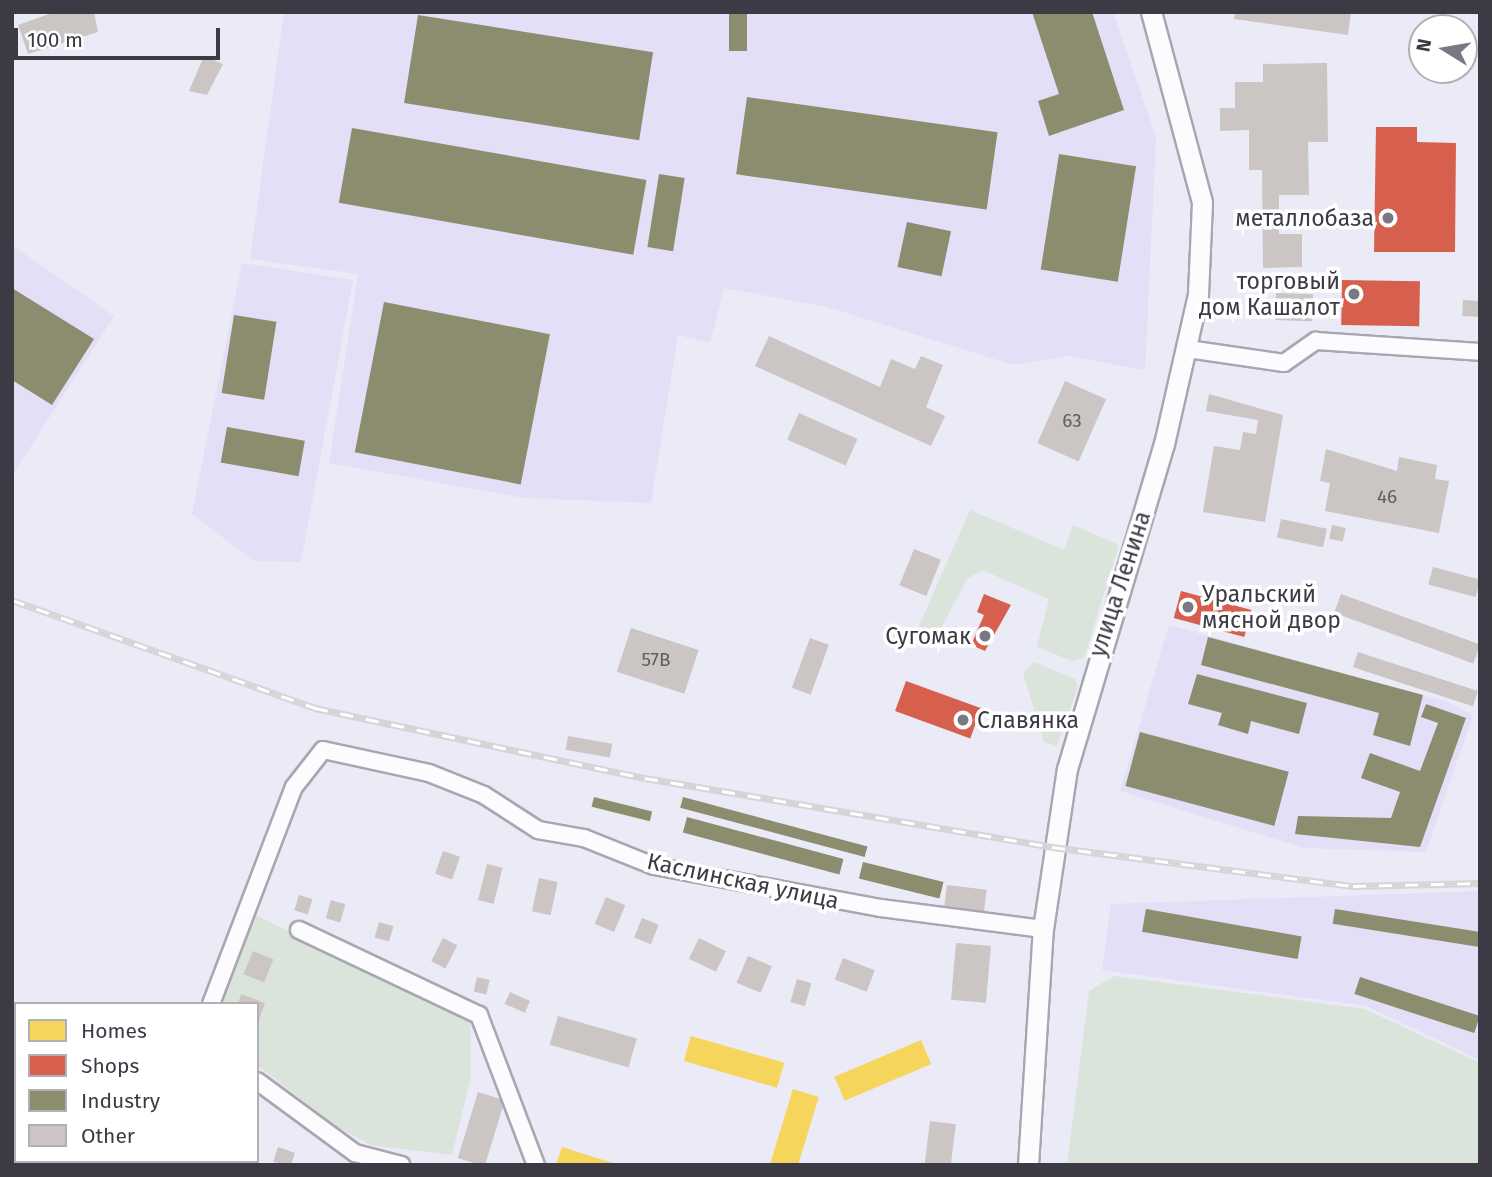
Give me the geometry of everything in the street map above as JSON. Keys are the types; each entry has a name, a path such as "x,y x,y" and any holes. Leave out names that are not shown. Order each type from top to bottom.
{"main road":[{"name":"улица Ленина","path":"1028,1165 1043,929 1067,769 1188,349 1202,202 1151,12"}],"street":[{"path":"1188,349 1284,363 1316,341 1480,352"},
{"name":"Каслинская улица","path":"212,1002 294,787 323,750 429,773 484,795 538,830 584,838 654,866 881,908 1043,929"},
{"path":"299,930 479,1014 536,1165"},
{"path":"259,1082 355,1153 401,1165"}],"shaded area":[{"path":"284,12 1113,12 1156,137 1145,370 1068,356 1014,365 827,307 724,288 710,343 678,335 651,503 524,498 329,463 358,274 250,259"},
{"path":"12,245 114,316 12,476"},
{"path":"242,263 353,280 301,562 254,561 192,514"},
{"path":"970,510 1064,550 1073,525 1119,545 1084,658 1072,661 1037,647 1049,599 982,570 967,579 939,632 918,628"},
{"path":"1169,625 1447,702 1473,715 1426,852 1304,848 1120,791"},
{"path":"1034,662 1075,679 1078,686 1057,746 1044,742 1023,673"},
{"path":"1480,891 1480,1060 1366,1006 1102,970 1111,904"},
{"path":"254,914 470,1021 471,1076 452,1155 371,1145 337,1127 259,1067 259,1002 220,1002"},
{"path":"1114,976 1365,1009 1480,1063 1480,1165 1067,1165 1089,991"},
{"path":"12,1101 14,1163 205,1165 12,1165"}],"building: Homes":[{"path":"691,1036 784,1063 777,1088 684,1061"},
{"path":"921,1040 931,1064 845,1101 834,1077"},
{"path":"793,1089 819,1097 798,1165 770,1165"},
{"path":"562,1147 616,1164 616,1165 556,1165"}],"building: Shops":[{"path":"1376,127 1417,127 1417,142 1456,143 1455,252 1374,252"},
{"path":"1342,280 1420,281 1419,326 1341,325"},
{"path":"1181,591 1252,610 1244,637 1174,618"},
{"path":"984,594 1011,605 985,651 971,645 984,615 977,612"},
{"path":"906,681 981,708 970,738 895,711"}],"building: Industry":[{"path":"729,12 747,12 747,51 729,51"},
{"path":"1032,12 1092,12 1124,110 1049,136 1038,101 1059,94"},
{"path":"418,15 653,52 639,140 404,103"},
{"path":"747,97 998,132 987,209 736,174"},
{"path":"352,128 646,180 633,255 339,203"},
{"path":"1059,154 1136,166 1118,282 1041,270"},
{"path":"659,174 685,178 673,251 647,247"},
{"path":"907,222 951,231 941,276 897,267"},
{"path":"12,288 94,339 52,405 12,380"},
{"path":"384,302 550,334 521,484 355,452"},
{"path":"234,315 276,322 264,400 222,393"},
{"path":"227,427 305,441 299,476 221,462"},
{"path":"1208,637 1423,695 1410,746 1373,735 1379,713 1201,665"},
{"path":"1197,674 1307,703 1299,734 1251,721 1248,734 1218,725 1222,713 1188,704"},
{"path":"1426,704 1466,718 1420,847 1295,834 1298,816 1391,818 1400,792 1361,778 1370,753 1420,771 1438,723 1421,717"},
{"path":"1140,732 1289,772 1274,826 1126,786"},
{"path":"594,797 652,812 650,821 592,807"},
{"path":"683,797 867,846 865,857 680,808"},
{"path":"687,817 843,859 839,874 683,832"},
{"path":"863,862 944,882 939,899 859,878"},
{"path":"1146,909 1302,936 1298,959 1142,932"},
{"path":"1335,909 1480,932 1478,947 1333,924"},
{"path":"1360,977 1480,1016 1474,1033 1354,994"}],"building: Other":[{"path":"55,12 94,12 98,32 28,54 18,25"},
{"path":"1235,12 1351,12 1348,35 1234,19"},
{"path":"204,56 223,64 207,95 189,91"},
{"path":"1327,63 1328,142 1308,142 1309,195 1279,195 1279,234 1302,234 1302,267 1263,268 1262,170 1249,170 1249,130 1220,131 1220,108 1235,108 1235,82 1263,82 1263,64"},
{"path":"1276,293 1313,294 1312,321 1275,320"},
{"path":"1463,300 1480,301 1479,317 1462,316"},
{"path":"769,336 880,387 891,359 915,369 921,356 943,365 926,407 945,416 931,446 755,366"},
{"path":"1065,381 1106,399 1078,461 1037,443"},
{"path":"1209,394 1283,415 1265,522 1203,512 1214,446 1240,450 1243,432 1256,434 1258,420 1206,411"},
{"path":"799,413 857,439 846,466 787,439"},
{"path":"1326,449 1397,471 1399,457 1437,465 1435,479 1449,481 1439,533 1325,511 1330,483 1320,481"},
{"path":"1281,519 1327,529 1323,547 1277,538"},
{"path":"1332,525 1346,528 1343,542 1329,539"},
{"path":"914,549 941,560 926,596 899,585"},
{"path":"1433,567 1480,580 1476,597 1428,584"},
{"path":"1341,594 1480,645 1473,663 1334,613"},
{"path":"631,628 699,650 684,694 617,672"},
{"path":"810,638 829,645 811,695 792,688"},
{"path":"1358,652 1478,691 1473,706 1353,667"},
{"path":"568,736 612,744 610,758 566,750"},
{"path":"443,851 460,857 452,880 435,874"},
{"path":"487,864 503,868 494,904 478,900"},
{"path":"539,878 558,882 551,915 532,911"},
{"path":"947,885 987,890 984,914 944,909"},
{"path":"299,895 312,899 308,914 294,910"},
{"path":"606,897 625,905 614,932 595,924"},
{"path":"331,900 345,904 340,922 326,918"},
{"path":"642,918 659,925 651,944 634,937"},
{"path":"379,922 393,926 389,942 375,937"},
{"path":"443,938 457,945 445,968 431,961"},
{"path":"699,938 726,951 716,972 689,959"},
{"path":"956,943 991,946 986,1003 951,1000"},
{"path":"253,951 273,959 264,982 244,974"},
{"path":"748,956 772,966 761,993 737,983"},
{"path":"843,958 875,970 866,992 835,979"},
{"path":"477,977 490,980 486,995 474,992"},
{"path":"797,979 811,983 805,1006 790,1002"},
{"path":"510,992 530,1001 525,1013 505,1004"},
{"path":"241,994 265,1003 259,1020 259,1002 239,1002"},
{"path":"558,1016 637,1039 629,1067 550,1045"},
{"path":"478,1092 505,1100 485,1165 458,1158"},
{"path":"930,1121 956,1124 951,1165 925,1165"},
{"path":"278,1147 295,1153 291,1165 273,1162"}],"railway":[{"path":"12,600 315,708 645,778 1052,847 1353,886 1480,883"}],"place":[{"name":"металлобаза","path":"1388,218"},
{"name":"торговый дом Кашалот","path":"1354,294"},
{"name":"Уральский мясной двор","path":"1188,607"},
{"name":"Сугомак","path":"985,636"},
{"name":"Славянка","path":"963,720"}]}
